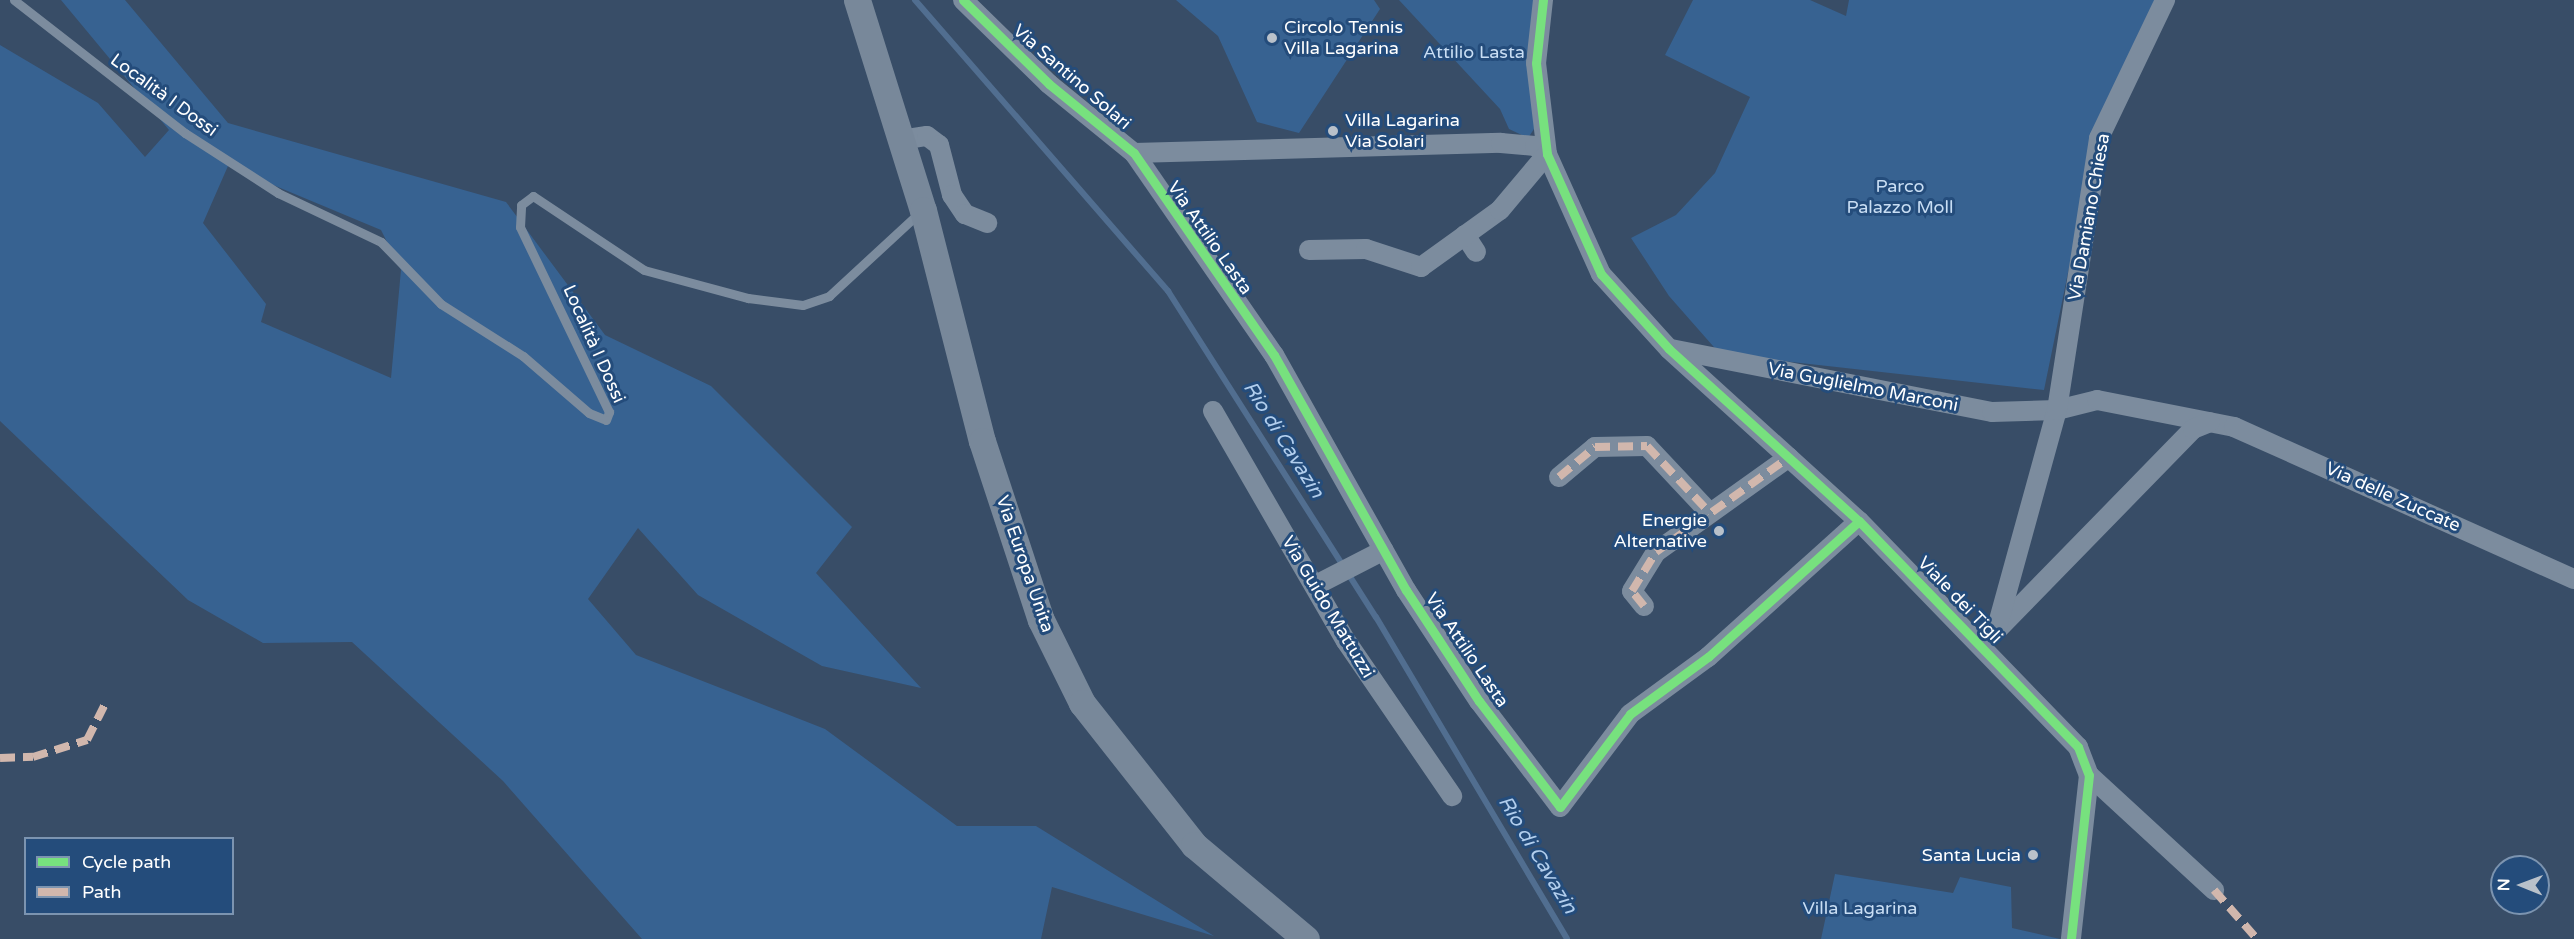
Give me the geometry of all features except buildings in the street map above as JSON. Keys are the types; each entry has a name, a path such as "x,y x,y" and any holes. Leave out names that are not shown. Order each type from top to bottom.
{"main road":[{"name":"Via Europa Unita","path":"857,0 923,210 982,441 1041,620 1082,703 1194,845 1306,939"}],"street":[{"name":"Via Santino Solari","path":"963,0 1049,84 1134,153 1502,143 1535,146 1547,154"},
{"name":"Viale dei Tigli","path":"1543,0 1536,63 1547,154 1601,274 1669,349 1859,521 2078,747 2089,776 2072,939"},
{"name":"Via Damiano Chiesa","path":"2057,410 2099,138 2165,0"},
{"path":"901,140 927,136 939,145 952,195 965,214 987,223"},
{"name":"Via Attilio Lasta","path":"1134,153 1274,355 1384,550 1479,701 1560,807 1630,714 1708,657 1859,521"},
{"path":"1309,250 1366,249 1421,267 1500,210 1547,154"},
{"path":"1465,235 1476,252"},
{"name":"Via Guglielmo Marconi","path":"1669,349 1992,412 2057,410 2097,400 2210,422"},
{"path":"1996,631 2057,410"},
{"name":"Via Guido Mattuzzi","path":"1213,411 1392,713 1452,796"},
{"path":"1981,646 2193,429 2210,422"},
{"name":"Via delle Zuccate","path":"2210,422 2234,427 2574,579"},
{"path":"1559,477 1595,447 1647,446 1710,513"},
{"path":"1644,606 1632,591 1656,552 1789,457"},
{"path":"1316,585 1384,550"},
{"path":"2089,776 2214,890"}],"lane":[{"name":"Località I Dossi","path":"14,0 185,133 278,193 381,242 441,304 523,356 589,413 606,420 609,412 585,358 520,227 520,205 533,196 644,270 747,298 803,305 829,296 923,210"}],"green space":[{"path":"61,0 125,0 228,123 506,202 605,335 711,386 852,527 816,573 921,688 822,666 698,595 638,528 588,599 636,655 825,729 957,826 1036,826 1214,936 1052,887 1041,939 642,939 503,781 352,642 263,643 188,600 0,421 0,45 98,103 145,157 169,130","holes":["228,166 381,230 401,270 391,378 261,322 266,304 203,223"]},
{"path":"1176,0 1374,0 1380,9 1299,133 1257,122 1218,36"},
{"name":"Attilio Lasta","path":"1399,0 1536,0 1536,126 1528,138 1509,129 1500,109"},
{"name":"Parco Palazzo Moll","path":"1693,0 1810,0 1846,16 1849,0 2157,0 2097,131 2044,390 1720,354 1669,296 1631,238 1676,215 1715,173 1750,97 1665,55"},
{"name":"Villa Lagarina","path":"1835,874 1953,893 1960,877 2011,887 2012,928 2060,939 1821,939"}],"waterway":[{"name":"Rio di Cavazin","path":"915,0 1168,291 1376,617 1567,939"}],"marked path":[{"path":"1559,477 1595,447 1647,446 1710,513"},
{"path":"1644,606 1632,591 1656,552 1789,457"},
{"path":"0,758 33,757 87,740 105,704"},
{"path":"2214,890 2257,939"}],"cycle path":[{"path":"963,0 1049,84 1134,153 1274,355 1406,590 1479,701 1560,807 1630,714 1708,657 1859,521"},
{"path":"1543,0 1536,63 1547,154 1601,274 1669,349 1859,521 2078,747 2089,775 2071,939"}],"place":[{"name":"Circolo Tennis Villa Lagarina","path":"1272,38"},
{"name":"Villa Lagarina Via Solari","path":"1333,131"},
{"name":"Energie Alternative","path":"1719,531"},
{"name":"Santa Lucia","path":"2033,855"}]}
